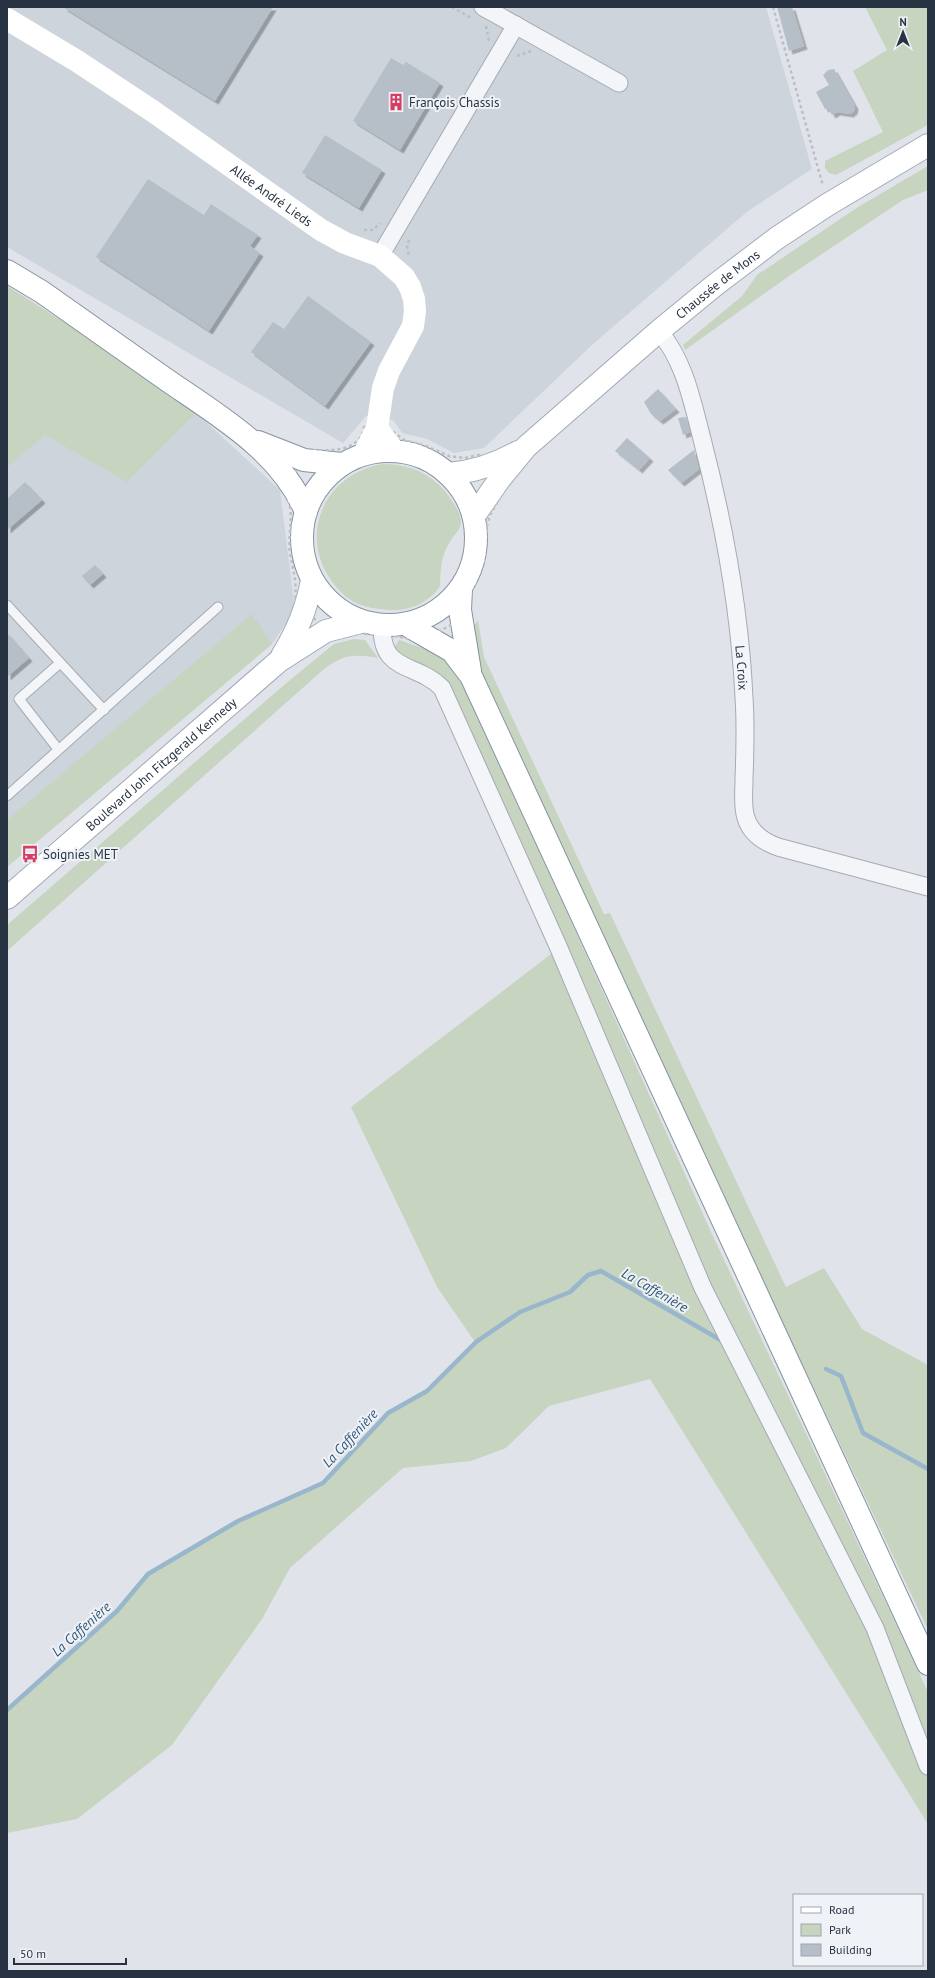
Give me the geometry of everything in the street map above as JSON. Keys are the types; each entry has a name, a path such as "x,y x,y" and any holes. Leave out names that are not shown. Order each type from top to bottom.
{"main road":[{"name":"Allée André Lieds","path":"7,19 77,61 154,112 321,230 344,243 380,256 393,266 407,282 414,299 415,311 410,335 396,356 383,388 384,428 364,454"},
{"name":"Chaussée de Mons","path":"474,516 498,480 526,447 658,331 777,238 827,205 928,145"},
{"path":"7,272 42,292 253,440 290,481 298,493 306,512"},
{"path":"384,428 394,451"},
{"path":"253,440 304,460 341,464"},
{"name":"Chaussée de Mons","path":"448,474 467,472 488,467 526,447"},
{"path":"383,450 394,451 421,456 435,463 460,487 468,499 474,516 476,553 470,571 453,599 430,616 405,624 382,625 361,622 344,613 328,601 312,580 307,569 302,545 306,512 314,494 324,479 341,464 364,454 383,450"},
{"name":"Boulevard John Fitzgerald Kennedy","path":"279,661 295,636 305,609 312,580"},
{"path":"461,588 460,610 471,676"},
{"name":"Boulevard John Fitzgerald Kennedy","path":"7,898 279,661 326,631 361,622"},
{"path":"405,624 452,651 471,676 928,1664"}],"street":[{"path":"478,16 516,26 619,83"},
{"path":"380,256 516,26"},
{"name":"La Croix","path":"658,331 671,346 681,366 717,496 727,545 741,658 746,732 744,805 745,818 749,827 760,838 773,845 928,887"},
{"path":"382,625 384,644 389,656 406,668 424,673 434,679 442,688 558,946 702,1288 875,1628 928,1766"}],"lane":[{"path":"7,605 104,710"},
{"path":"7,796 218,607"},
{"path":"58,749 19,699 60,663"}],"path":[{"path":"452,7 478,16 486,26 489,41 487,44"},
{"path":"773,7 820,170 827,205"},
{"path":"495,62 509,69 518,55 531,51 538,54"},
{"path":"384,428 404,440 416,442 449,456 465,458 479,455"},
{"path":"283,489 286,494 290,511 290,554 296,579 295,599"},
{"path":"469,615 470,597 484,560 487,526 490,515 505,489"}],"shaded area":[{"path":"7,7 766,7 812,169 748,211 593,344 484,448 454,453 427,439 402,433 393,420 366,416 343,443 7,247"},
{"path":"7,286 95,342 196,413 280,490 295,610 272,644 7,867"}],"green space":[{"path":"865,7 928,7 928,125 836,175 829,173 825,168 825,161 883,132 853,71 887,50"},
{"path":"928,166 928,190 903,200 789,276 685,350 683,345 742,296 757,275 858,207"},
{"path":"7,286 95,342 196,413 127,482 45,435 7,467"},
{"path":"383,464 405,466 433,479 448,495 460,515 461,521 459,529 451,540 443,558 440,586 436,592 431,597 419,604 398,610 367,607 354,602 345,596 331,580 321,562 317,543 318,525 323,507 333,492 346,479 363,470"},
{"path":"252,614 272,644 7,867 7,820"},
{"path":"478,620 484,657 604,914 610,913 786,1287 824,1268 862,1329 928,1365 928,1630 737,1226 478,663 471,630"},
{"path":"354,639 365,640 378,658 350,656 338,660 324,669 7,951 7,925 284,685 334,644"},
{"path":"399,640 428,650 431,646 459,672 711,1232 928,1692 928,1749 709,1286 447,683 430,668 403,656 395,647"},
{"path":"555,951 869,1626 928,1777 928,1824 650,1379 549,1406 506,1448 471,1461 403,1468 290,1568 262,1619 172,1745 77,1819 7,1833 7,1710 117,1611 148,1574 238,1521 323,1483 388,1413 427,1391 475,1342 437,1287 351,1107"}],"building":[{"path":"63,7 273,7 215,101"},
{"path":"777,7 792,7 804,46 789,51"},
{"name":"François Chassis","path":"391,58 403,65 406,62 440,83 400,150 353,121"},
{"path":"834,69 855,106 854,111 850,114 837,112 832,115 828,108 825,109 816,92 829,85 823,75 828,70"},
{"path":"325,135 382,170 359,208 302,173"},
{"path":"148,179 204,215 211,204 258,235 250,246 260,253 209,331 96,257"},
{"path":"308,296 371,342 325,406 251,352 273,322 284,329"},
{"path":"658,389 676,409 660,421 651,414 644,402"},
{"path":"686,417 690,432 683,435 678,418"},
{"path":"627,438 650,458 639,470 615,451"},
{"path":"694,450 699,469 681,483 668,470"},
{"path":"25,482 42,500 7,530 7,499"},
{"path":"95,565 103,574 90,585 82,576"},
{"path":"7,633 29,658 7,677"}],"waterway":[{"name":"La Caffenière","path":"7,1710 117,1611 148,1574 238,1521 323,1483 388,1413 427,1391 476,1342 520,1312 570,1292 588,1275 601,1271 724,1342"},
{"name":"La Caffenière","path":"826,1369 841,1376 863,1433 928,1469"}],"place":[{"name":"François Chassis","path":"396,102"},
{"name":"Soignies MET","path":"30,854"}]}
